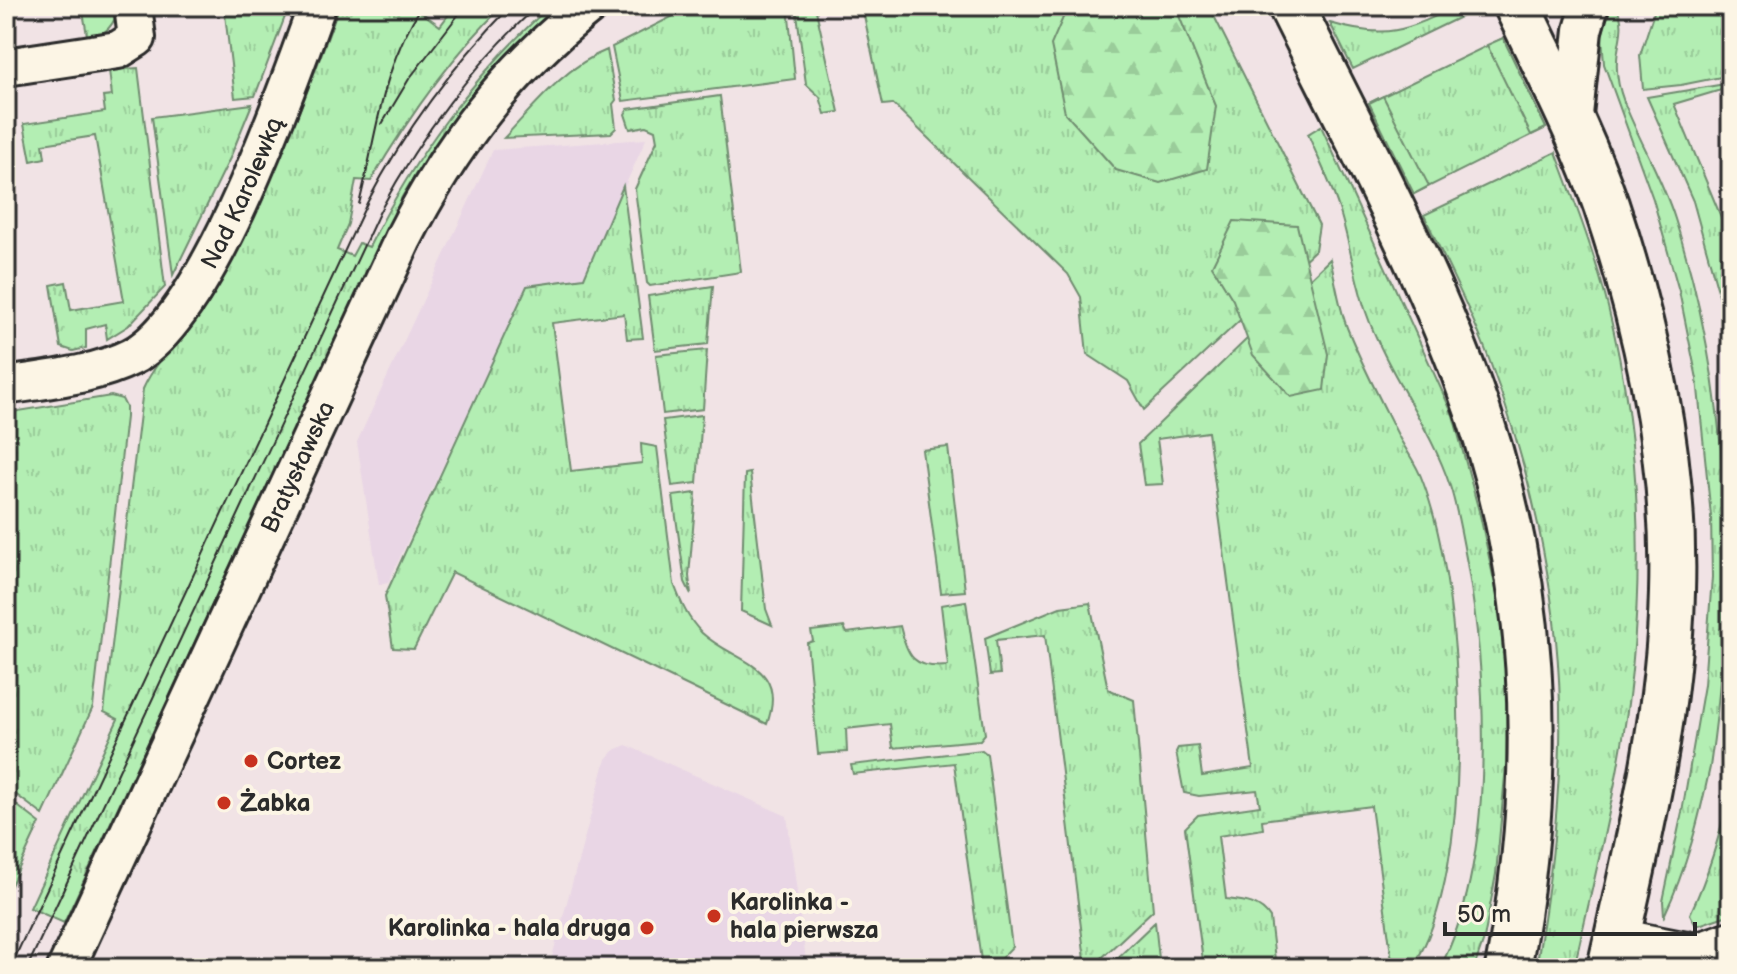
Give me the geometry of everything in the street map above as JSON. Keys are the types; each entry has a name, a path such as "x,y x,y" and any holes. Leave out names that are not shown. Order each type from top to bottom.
{"main road":[{"path":"1291,6 1394,216 1464,373 1487,441 1509,528 1519,574 1528,644 1532,774 1522,885 1508,968"},
{"path":"1517,6 1573,124 1605,204 1641,331 1656,407 1672,533 1672,592 1661,713 1613,952"}],"street":[{"path":"6,67 118,50 137,38 133,6"},
{"name":"Nad Karolewką","path":"6,386 87,372 132,357 170,325 191,296 254,168 317,6"},
{"name":"Bratysławska","path":"66,968 428,190 497,91 555,33 589,6"},
{"path":"1573,124 1583,30 1590,6"},
{"path":"1613,952 1687,951 1705,949 1731,940"}],"shaded area":[{"path":"646,139 584,278 527,287 388,583 379,585 357,442 493,150"},
{"path":"626,745 787,816 807,968 549,968 606,759 613,751"}],"green space":[{"path":"82,6 119,6 109,28 88,41"},
{"path":"224,6 289,6 255,96 235,98"},
{"path":"339,6 413,6 440,26 455,6 503,6 465,46 431,89 371,181 356,180 348,224 337,250 352,256 359,243 369,247 426,149 471,89 550,6 559,6 513,48 472,94 435,144 402,197 64,923 30,908 118,719 104,712 143,389 158,364 204,309 231,262 282,154"},
{"path":"693,6 788,6 795,79 623,101 612,47"},
{"path":"796,6 815,6 839,112 825,114 820,97 806,84"},
{"path":"862,6 1209,6 1319,225 1315,250 1144,410 1128,381 1087,354 1081,297 1068,274 893,104 883,105"},
{"path":"1068,6 1175,6 1216,106 1207,169 1160,183 1116,170 1065,113 1051,45"},
{"path":"1457,6 1483,6 1353,69 1330,23 1382,32 1409,27"},
{"path":"1610,6 1617,9 1621,22 1617,77 1621,92 1670,204 1694,286 1718,422 1724,491 1724,629 1710,767 1692,843 1664,916 1663,901 1704,685 1712,577 1711,516 1697,379 1679,291 1653,199 1604,64 1602,36"},
{"path":"1656,6 1731,6 1731,75 1643,89 1640,55"},
{"path":"1503,38 1546,128 1414,194 1369,103"},
{"path":"1503,38 1546,128 1531,135 1487,45"},
{"path":"607,50 616,100 613,104 616,128 611,133 504,138 564,77 577,66"},
{"path":"138,68 165,287 128,326 107,339 105,324 86,329 86,348 73,351 61,347 51,285 66,282 71,310 124,301 95,136 43,144 45,158 31,161 24,124 105,112 103,97 112,96 109,70"},
{"path":"1731,83 1731,87 1674,104 1731,241 1731,338 1693,201 1647,97"},
{"path":"720,96 741,272 650,286 647,283 635,189 657,141 655,130 646,126 630,129 625,114 628,109"},
{"path":"1383,96 1429,186 1414,194 1369,103"},
{"path":"252,104 230,158 173,275 152,117"},
{"path":"1321,126 1453,415 1480,515 1498,599 1507,689 1506,765 1496,874 1484,939 1474,968 1440,968 1458,924 1471,876 1479,823 1482,769 1480,660 1467,563 1455,505 1442,464 1385,356 1366,312 1337,202 1308,134"},
{"path":"1556,152 1597,268 1618,352 1632,442 1638,579 1632,670 1622,745 1574,968 1536,968 1552,857 1559,773 1560,696 1551,597 1532,500 1505,405 1474,323 1424,215"},
{"path":"623,186 643,338 627,339 624,314 552,323 571,471 642,463 641,444 657,447 674,584 682,604 702,633 765,676 771,688 772,704 767,724 452,572 414,649 393,648 385,596 527,286 584,278"},
{"path":"1234,221 1297,225 1328,354 1324,390 1291,397 1253,355 1233,300 1212,266"},
{"path":"1330,259 1348,330 1421,476 1437,531 1456,658 1456,800 1448,865 1433,923 1412,968 1393,968 1371,806 1262,820 1263,829 1218,836 1226,899 1256,905 1270,918 1276,968 1204,968 1185,828 1198,815 1260,806 1257,790 1199,796 1184,793 1176,752 1178,748 1198,746 1202,776 1253,768 1208,432 1157,439 1163,484 1144,485 1138,444"},
{"path":"713,286 708,344 655,350 648,296"},
{"path":"707,350 703,409 663,414 656,355"},
{"path":"111,396 122,399 126,417 93,707 43,815 6,787 6,600 12,598 6,561 6,413"},
{"path":"702,415 697,483 672,486 663,420"},
{"path":"948,447 965,591 941,593 922,450"},
{"path":"750,473 766,609 772,625 741,611 745,474"},
{"path":"696,493 689,576 691,594 685,582 673,496"},
{"path":"966,601 985,734 980,740 893,748 890,724 846,729 847,752 818,754 807,643 813,641 811,631 844,627 847,633 900,626 914,659 927,665 948,666 941,605"},
{"path":"1090,603 1108,689 1134,700 1153,910 1091,968 1086,968 1045,635 996,640 1000,674 990,675 985,638 1060,607"},
{"path":"982,750 987,754 1012,947 992,968 982,968 954,763 853,774 851,765"},
{"path":"1731,784 1731,914 1696,926 1690,914 1715,850"},
{"path":"6,797 40,823 6,896"},
{"path":"1155,922 1160,968 1107,968"}],"tram line":[{"path":"359,204 389,77 408,29 422,6"},
{"path":"382,124 409,79 465,6"},
{"path":"10,968 367,203 397,150 432,99 469,51 511,6"},
{"path":"27,968 380,211 413,154 450,102 491,53 537,6"}],"place":[{"name":"Cortez","path":"251,761"},
{"name":"Żabka","path":"224,803"},
{"name":"Karolinka - hala pierwsza","path":"714,916"},
{"name":"Karolinka - hala druga","path":"647,928"}]}
